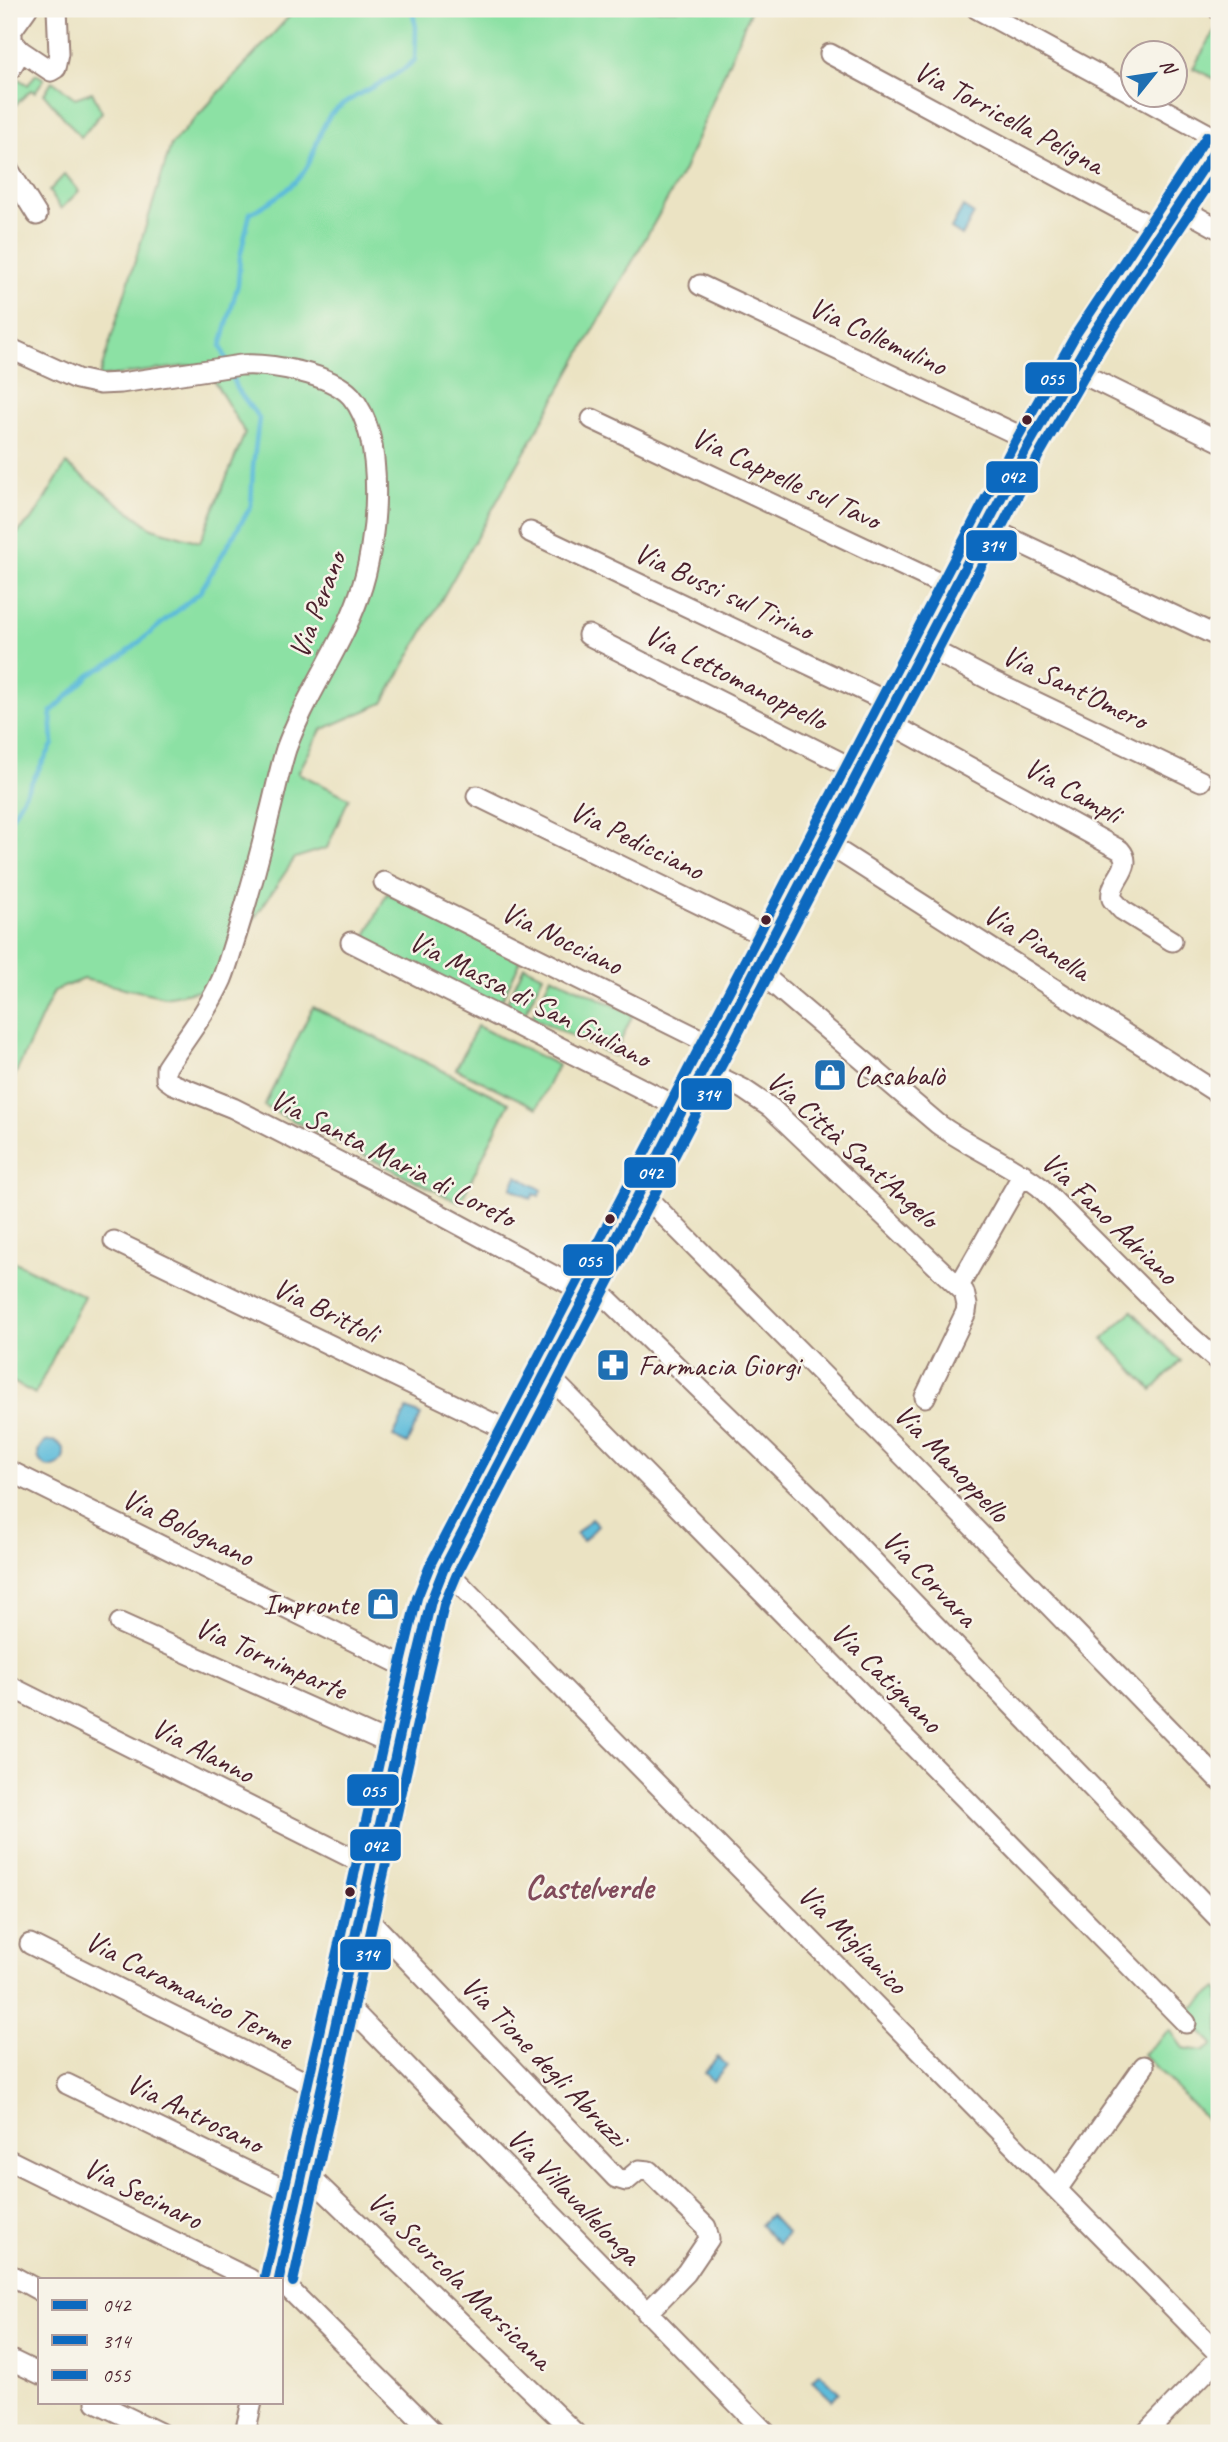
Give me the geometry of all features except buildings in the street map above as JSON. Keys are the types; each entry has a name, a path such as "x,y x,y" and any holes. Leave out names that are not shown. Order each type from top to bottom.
{"street":[{"path":"27,9 11,33 12,41 47,70 54,70 58,63 57,9"},
{"path":"977,9 1120,86"},
{"path":"9,71 21,51"},
{"name":"Via Torricella Peligna","path":"830,54 1160,232"},
{"path":"281,2278 414,1671 431,1601 444,1567 1031,441 1072,369 1219,142 1159,108"},
{"path":"9,170 37,215"},
{"path":"1177,206 1219,229"},
{"name":"Via Collemulino","path":"700,285 1031,441"},
{"name":"Via Perano","path":"9,348 71,377 94,384 121,383 253,365 307,374 335,384 351,397 363,416 371,441 373,518 368,560 358,598 286,748 259,856 224,973 211,1000 166,1069 169,1082"},
{"path":"1072,369 1219,441"},
{"name":"Via Cappelle sul Tavo","path":"592,419 954,590"},
{"path":"987,527 1219,637"},
{"name":"Via Bussi sul Tirino","path":"530,532 888,712"},
{"name":"Via Lettomanoppello","path":"587,635 858,771"},
{"name":"Via Sant'Omero","path":"923,645 1201,781"},
{"name":"Via Campli","path":"888,712 1120,850 1126,863 1111,889 1114,902 1122,911 1172,941"},
{"name":"Via Pedicciano","path":"477,796 771,939"},
{"name":"Via Pianella","path":"822,841 1219,1094"},
{"name":"Via Nocciano","path":"384,882 715,1046"},
{"name":"Via Massa di San Giuliano","path":"351,942 682,1109"},
{"name":"Via Fano Adriano","path":"756,969 938,1124 1023,1174 1048,1194 1172,1320 1219,1362"},
{"name":"Via Città Sant'Angelo","path":"702,1069 765,1103 959,1286"},
{"name":"Via Santa Maria di Loreto","path":"169,1082 233,1108 588,1288"},
{"path":"925,1396 966,1312 966,1298 959,1286 1023,1174"},
{"name":"Via Manoppello","path":"639,1190 872,1424 1219,1780"},
{"name":"Via Brittoli","path":"114,1241 513,1433"},
{"name":"Via Corvara","path":"588,1288 814,1500 1219,1919"},
{"name":"Via Catignano","path":"545,1372 1186,2023"},
{"name":"Via Bolognano","path":"12,1472 414,1671"},
{"name":"Via Miglianico","path":"444,1567 1058,2188 1219,2356"},
{"name":"Via Tornimparte","path":"120,1623 397,1747"},
{"name":"Via Alanno","path":"9,1686 370,1867"},
{"name":"Via Tione degli Abruzzi","path":"361,1910 616,2178 626,2182 639,2170 649,2171 705,2227 709,2239 692,2266 647,2313"},
{"name":"Via Caramanico Terme","path":"30,1944 321,2090"},
{"name":"Via Villavallelonga","path":"341,1999 766,2433"},
{"path":"1058,2188 1143,2066"},
{"name":"Via Antrosano","path":"67,2084 298,2196"},
{"name":"Via Secinaro","path":"9,2160 248,2278"},
{"name":"Via Scurcola Marsicana","path":"303,2170 575,2433"},
{"path":"9,2274 38,2290"},
{"path":"284,2285 434,2433"},
{"path":"1146,2433 1219,2356"},
{"path":"9,2359 38,2373"},
{"path":"100,2404 160,2433"},
{"path":"245,2433 252,2404"}],"green space":[{"path":"296,9 751,9 684,170 383,703 321,730 298,773 349,798 327,848 295,858 207,989 165,997 83,979 54,991 9,1088 9,541 34,517 66,464 152,528 200,542 245,433 204,364 99,377 171,145"},
{"path":"1219,24 1219,81 1193,68"},
{"path":"36,74 44,79 35,92 31,90 9,111 9,91 17,78 28,85"},
{"path":"52,81 75,98 92,92 102,112 81,138 44,94"},
{"path":"65,174 79,191 61,209 49,191"},
{"path":"387,893 521,960 498,1008 363,942"},
{"path":"524,966 543,975 524,1015 505,1006"},
{"path":"551,976 633,1014 614,1056 532,1017"},
{"path":"313,1007 509,1103 460,1203 264,1106"},
{"path":"477,1026 558,1065 537,1108 456,1069"},
{"path":"9,1259 84,1296 35,1394 9,1380"},
{"path":"1132,1311 1181,1361 1152,1390 1103,1339"},
{"path":"1217,1988 1219,2132 1143,2054 1170,2030 1183,2048 1203,2051 1213,2044 1184,2015"}],"water":[{"path":"963,207 974,214 962,236 951,229"},
{"path":"517,1176 542,1190 539,1196 534,1194 531,1199 511,1188"},
{"path":"407,1409 421,1415 407,1444 393,1437"},
{"path":"51,1441 60,1445 64,1454 60,1463 51,1467 42,1463 38,1454 42,1445"},
{"path":"591,1519 598,1526 583,1541 576,1534"},
{"path":"718,2057 727,2065 713,2081 704,2073"},
{"path":"770,2215 788,2234 778,2244 760,2225"},
{"path":"820,2373 839,2392 832,2400 812,2381"}],"waterway":[{"path":"227,362 221,346 238,284 240,257 250,213 297,180 311,159 325,123 333,112 415,60 416,27 412,9"},
{"path":"9,822 53,744 51,712 90,675 121,657 200,592 251,506 259,418 236,388 231,373"}],"transit line":[{"name":"055","path":"265,2276 400,1668 417,1598 431,1563 1015,442 1076,334 1207,136"},
{"name":"042","path":"279,2278 414,1671 431,1601 444,1568 1027,448 1088,342 1219,144"},
{"name":"314","path":"293,2282 428,1674 444,1605 457,1574 1039,455 1100,349 1219,169"}],"place":[{"name":"Casabalò","path":"830,1075"},
{"name":"Farmacia Giorgi","path":"613,1365"},
{"name":"Impronte","path":"383,1604"}],"district":[{"name":"Castelverde","path":"589,1887"}]}
